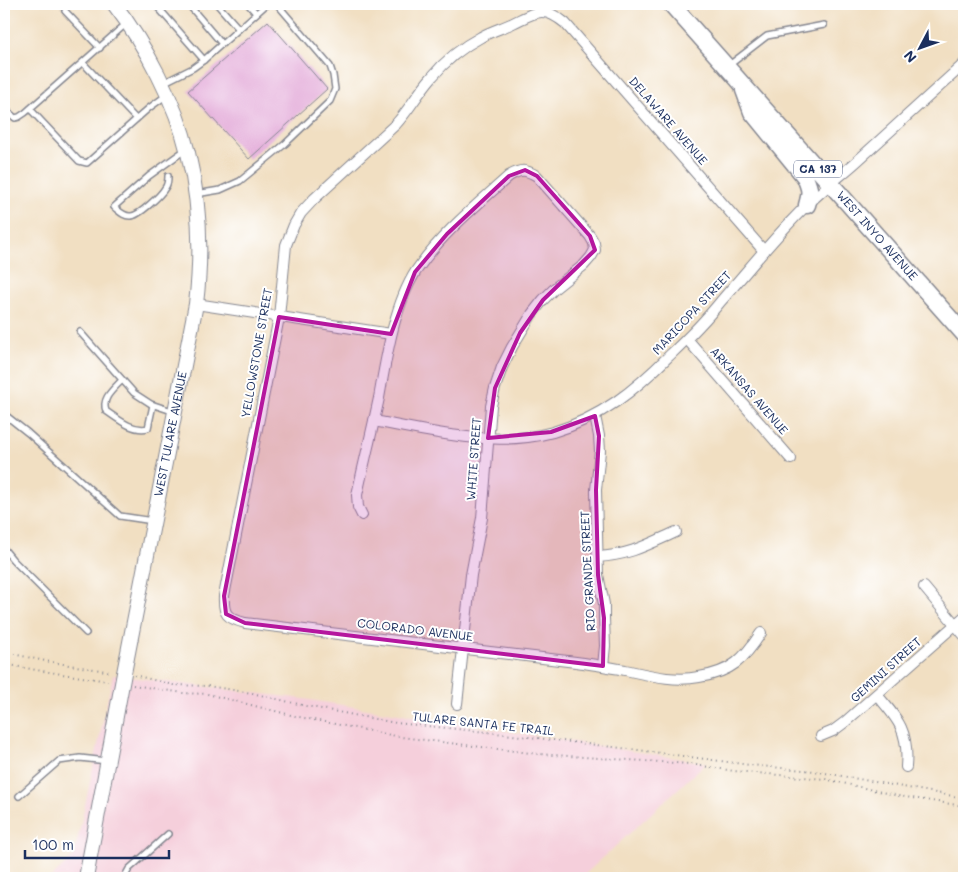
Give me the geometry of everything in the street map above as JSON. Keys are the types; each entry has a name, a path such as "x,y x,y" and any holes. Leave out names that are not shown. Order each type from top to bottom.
{"main road":[{"name":"WEST TULARE AVENUE","path":"86,878 196,304 200,252 196,195 187,149 174,111 165,89 138,39 114,4"},
{"name":"WEST INYO AVENUE","path":"671,4 964,334"},
{"path":"740,81 752,112 806,177 810,188 807,205"}],"street":[{"name":"DELAWARE AVENUE","path":"549,7 764,251"},
{"name":"YELLOWSTONE STREET","path":"226,614 223,607 224,596 279,317 286,245 294,225 314,199 396,124 429,79 453,56 482,36 549,7"},
{"name":"MARICOPA STREET","path":"374,421 462,436 503,439 551,432 595,416 638,386 687,339 807,205 964,64"},
{"name":"WHITE STREET","path":"391,334 405,293 415,272 447,234 509,176 518,171 525,170 537,176 594,243 595,250 591,257 543,300 520,333 502,367 495,388 491,406 482,518 471,575 456,704"},
{"path":"196,304 391,334 357,495 358,506 362,515"},
{"name":"ARKANSAS AVENUE","path":"687,339 791,459"},
{"name":"RIO GRANDE STREET","path":"595,416 600,436 596,490 598,575 604,604 603,666"},
{"path":"597,557 623,554 639,549 676,532"},
{"path":"924,586 964,635"},
{"name":"COLORADO AVENUE","path":"226,614 232,619 245,623 603,666 678,680 698,678 730,667 740,661 751,649 761,633"},
{"name":"GEMINI STREET","path":"821,736 833,731 845,722 964,617"},
{"path":"877,695 896,718 903,731 907,748 906,767"}],"lane":[{"path":"155,4 204,60"},
{"path":"188,4 222,44"},
{"path":"217,4 239,29"},
{"path":"248,4 256,13"},
{"path":"30,109 79,161 87,163 149,108 165,89 204,60 267,4"},
{"path":"196,195 220,190 240,181 285,144 330,102 335,89 330,66 278,4"},
{"path":"66,11 100,48"},
{"path":"4,108 15,118 19,117 127,23"},
{"path":"728,67 767,36 824,25"},
{"path":"83,62 136,119"},
{"path":"168,176 168,182 164,189 138,214 127,216 114,207 149,176 187,149"},
{"path":"80,332 134,393 153,405 175,412"},
{"path":"122,380 106,399 106,411 126,424 142,430 148,428 153,405"},
{"path":"4,414 28,433 120,516 154,521"},
{"path":"4,549 86,633"},
{"path":"19,796 60,761 80,758 107,761"},
{"path":"124,878 129,869 168,834"}],"path":[{"name":"TULARE SANTA FE TRAIL","path":"4,652 45,661 124,673 173,685 208,686 252,693 306,706 396,723 814,771 964,798"},
{"path":"4,664 108,681"},
{"name":"TULARE SANTA FE TRAIL","path":"134,685 183,693 207,694 299,717 401,736 538,754 690,764 734,771 825,779 899,796 964,806"}],"highlighted area":[{"path":"525,170 537,176 590,236 595,250 543,300 520,333 495,388 488,438 551,432 595,416 599,436 596,490 598,575 604,618 603,666 245,623 226,614 224,596 279,317 391,334 415,272 447,234 509,176"}],"shaded area":[{"path":"113,675 304,699 706,763 581,878 51,878 74,856"}],"building":[{"path":"268,21 327,89 249,159 188,91"}]}
